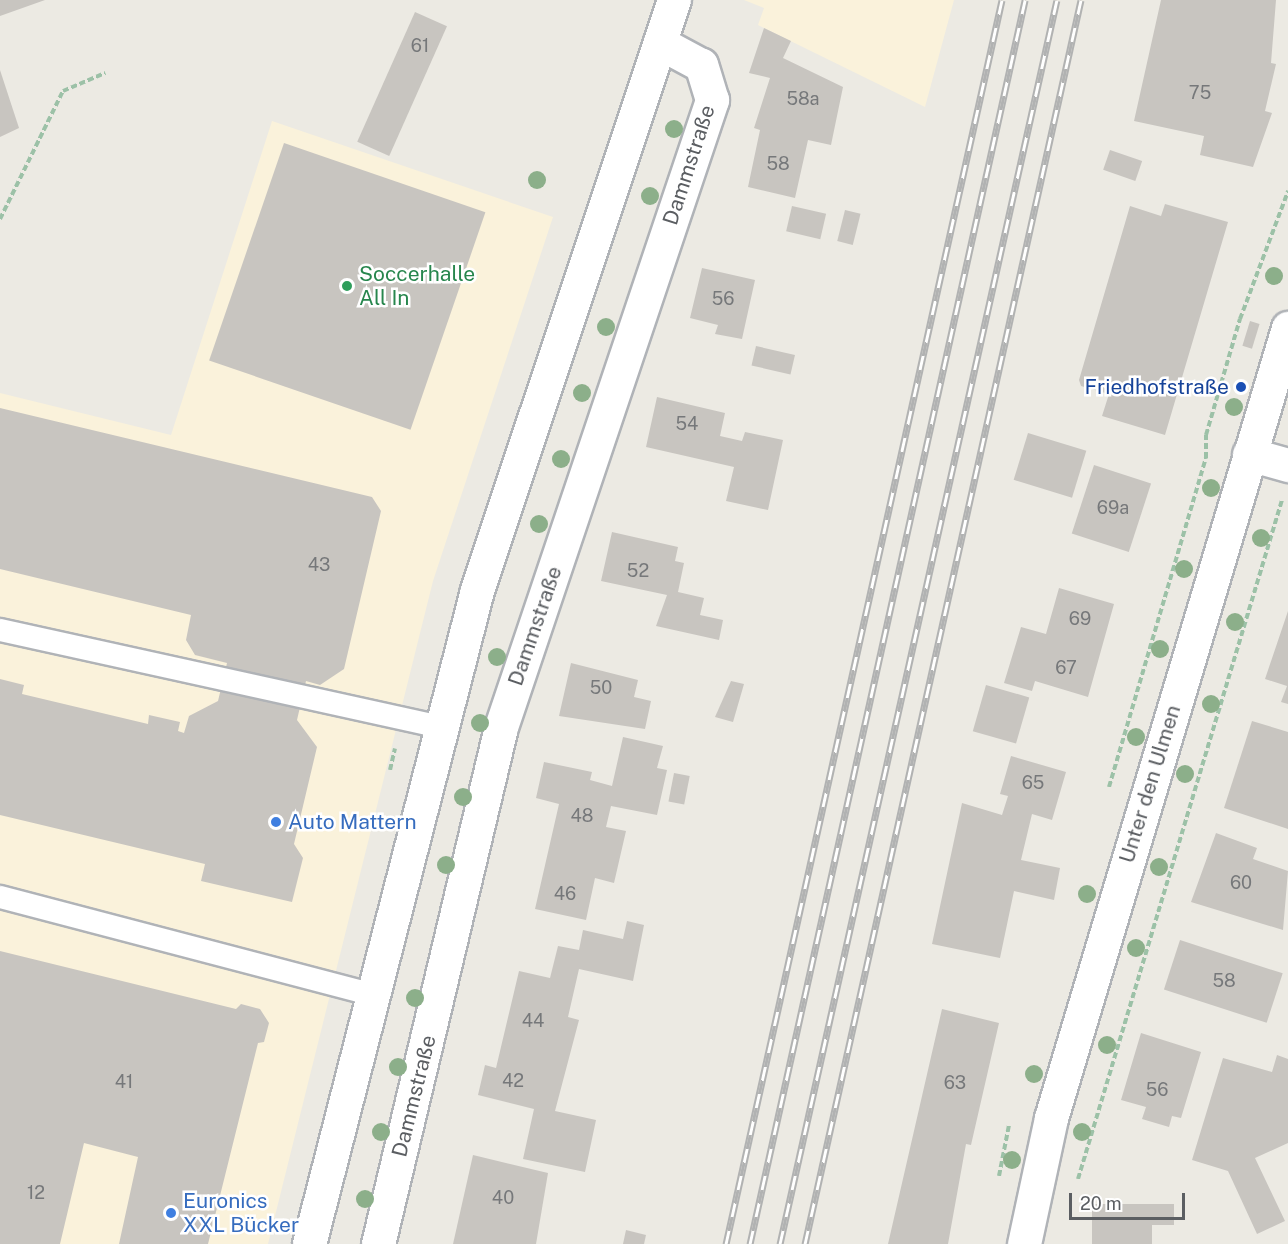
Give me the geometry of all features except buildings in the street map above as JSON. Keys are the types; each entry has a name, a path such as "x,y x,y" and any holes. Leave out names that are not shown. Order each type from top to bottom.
{"street":[{"path":"309,1244 371,994 477,590 674,0"},
{"name":"Dammstraße","path":"378,1244 501,727 712,100 701,65 660,43"},
{"name":"Unter den Ulmen","path":"1024,1244 1051,1118 1288,328"},
{"path":"1249,454 1286,478"}],"lane":[{"path":"0,630 441,728"},
{"path":"0,897 371,994"}],"path":[{"path":"0,219 63,91 105,73"},
{"path":"1106,797 1206,458 1206,435 1240,319 1288,191"},
{"path":"1076,1188 1286,478"},
{"path":"999,1184 999,1162 1012,1116"}],"shaded area":[{"path":"744,0 954,0 925,107 758,25 764,8"},
{"path":"272,121 553,217 433,581 268,1244 0,1244 0,393 171,435"}],"railway":[{"path":"726,1244 1002,0"},
{"path":"750,1244 1025,0"},
{"path":"780,1244 1057,0"},
{"path":"805,1244 1081,0"}],"place":[{"name":"Soccerhalle All In","path":"347,286"},
{"name":"Friedhofstraße","path":"1241,387"},
{"name":"Auto Mattern","path":"276,822"},
{"name":"Euronics XXL Bücker","path":"171,1213"}]}
